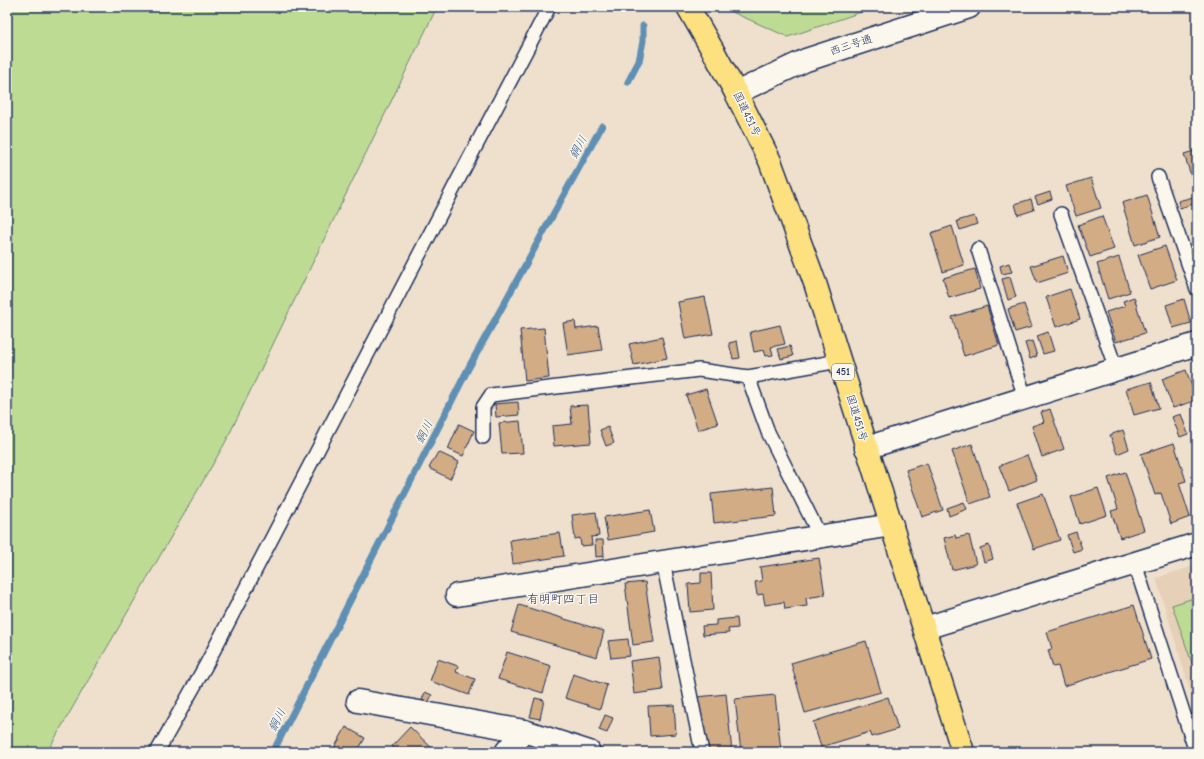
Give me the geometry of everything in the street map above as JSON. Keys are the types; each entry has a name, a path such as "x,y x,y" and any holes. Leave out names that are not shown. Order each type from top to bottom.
{"highway":[{"name":"国道451号","path":"688,7 736,93 770,161 815,283 963,752"}],"street":[{"name":"西三号通","path":"736,93 806,60 969,7"},
{"path":"866,448 1197,344"},
{"path":"457,595 892,524"},
{"path":"925,628 1197,544"},
{"path":"358,701 524,731 589,752"},
{"path":"506,752 524,731"}],"lane":[{"path":"157,752 206,665 461,173 549,7"},
{"path":"1158,177 1197,289"},
{"path":"1061,214 1116,369"},
{"path":"978,249 1025,398"},
{"path":"483,437 483,407 491,395 699,370 748,377 839,361"},
{"path":"748,377 768,432 820,536"},
{"path":"662,562 702,752"},
{"path":"1135,564 1196,752"}],"shaded area":[{"path":"1197,565 1197,713 1156,578"}],"green space":[{"path":"7,7 437,7 225,443 47,752 7,752"},
{"path":"721,7 876,7 788,37"},
{"path":"1197,597 1197,678 1172,605"}],"building":[{"path":"1197,150 1197,184 1194,185 1184,154"},
{"path":"1091,178 1101,208 1076,216 1066,186"},
{"path":"1050,192 1052,199 1038,204 1035,197"},
{"path":"1147,195 1160,237 1135,245 1122,203"},
{"path":"1197,196 1197,203 1180,208 1178,201"},
{"path":"1031,199 1034,210 1018,215 1015,204"},
{"path":"974,216 977,224 960,230 957,221"},
{"path":"1102,216 1114,249 1090,257 1078,225"},
{"path":"952,226 964,265 943,272 931,233"},
{"path":"1165,246 1177,280 1150,289 1138,255"},
{"path":"1063,256 1068,273 1037,283 1031,266"},
{"path":"1119,257 1130,292 1108,299 1097,264"},
{"path":"1009,263 1012,272 1002,274 1000,266"},
{"path":"975,269 980,289 949,298 943,278"},
{"path":"1010,277 1016,297 1008,300 1002,279"},
{"path":"1070,289 1080,319 1056,327 1046,297"},
{"path":"705,297 713,334 685,339 678,302"},
{"path":"1134,297 1145,333 1116,342 1106,312 1125,306 1123,301"},
{"path":"1184,299 1191,323 1173,328 1166,305"},
{"path":"1024,304 1032,327 1015,332 1008,309"},
{"path":"987,306 999,345 964,356 952,317"},
{"path":"575,321 576,329 598,326 602,350 568,355 563,323"},
{"path":"780,325 785,344 771,347 773,355 766,356 764,350 754,352 750,332"},
{"path":"544,328 549,378 525,381 520,330"},
{"path":"1048,332 1054,351 1043,354 1037,336"},
{"path":"662,337 667,358 634,365 629,344"},
{"path":"737,341 740,358 733,359 729,343"},
{"path":"1032,341 1037,356 1030,359 1025,343"},
{"path":"790,346 793,356 781,359 778,349"},
{"path":"1186,370 1197,400 1173,408 1162,379"},
{"path":"1151,382 1159,408 1134,415 1126,389"},
{"path":"706,389 718,424 698,430 686,395"},
{"path":"518,402 519,415 496,417 495,404"},
{"path":"588,405 591,443 554,446 552,426 572,424 570,406"},
{"path":"1050,409 1064,449 1042,457 1032,426 1044,422 1041,412"},
{"path":"1181,414 1188,434 1180,437 1172,417"},
{"path":"520,421 523,453 502,454 499,423"},
{"path":"459,424 474,431 463,456 448,449"},
{"path":"608,427 614,443 606,446 600,430"},
{"path":"1123,430 1129,449 1117,454 1110,435"},
{"path":"1174,443 1186,481 1179,483 1190,517 1171,524 1161,493 1155,495 1141,454"},
{"path":"972,444 990,497 970,504 952,451"},
{"path":"438,452 459,462 450,479 429,468"},
{"path":"1027,455 1037,480 1009,491 999,466"},
{"path":"927,463 943,510 922,517 906,470"},
{"path":"1125,472 1144,530 1120,538 1111,511 1118,509 1108,478"},
{"path":"773,487 776,516 714,523 711,494"},
{"path":"1098,488 1107,515 1080,524 1071,497"},
{"path":"1043,494 1060,540 1034,549 1017,503"},
{"path":"964,502 967,509 949,516 947,508"},
{"path":"650,510 654,532 608,540 604,517"},
{"path":"596,512 599,536 591,537 592,545 581,546 580,538 575,539 572,515"},
{"path":"1076,532 1082,549 1073,552 1067,535"},
{"path":"560,533 564,556 513,564 510,540"},
{"path":"955,535 956,538 969,535 976,564 952,570 944,538"},
{"path":"595,540 603,540 604,556 596,557"},
{"path":"989,545 993,559 984,562 980,548"},
{"path":"819,558 825,595 806,598 807,606 785,609 784,602 765,605 763,594 757,595 755,582 762,581 760,567"},
{"path":"701,573 711,573 713,610 690,612 688,584 701,583"},
{"path":"645,582 654,642 633,645 625,584"},
{"path":"519,605 604,631 597,657 511,632"},
{"path":"1134,605 1151,659 1064,686 1058,666 1053,667 1048,650 1052,649 1047,632"},
{"path":"737,618 738,628 728,629 729,633 703,635 702,626 716,625 716,620"},
{"path":"628,639 630,656 611,658 608,641"},
{"path":"866,641 881,692 805,713 791,663"},
{"path":"507,652 551,666 543,693 498,679"},
{"path":"659,657 663,690 634,694 630,661"},
{"path":"438,659 458,666 456,672 475,679 469,695 430,681"},
{"path":"573,674 607,685 600,709 565,698"},
{"path":"425,692 432,695 428,703 422,700"},
{"path":"726,694 732,752 703,752 697,697"},
{"path":"775,695 781,751 741,752 735,699"},
{"path":"888,697 898,729 872,737 870,732 821,747 813,722"},
{"path":"535,698 544,700 540,719 530,717"},
{"path":"674,705 676,734 650,736 648,706"},
{"path":"605,715 613,718 607,733 599,730"},
{"path":"346,727 365,738 357,752 332,752"},
{"path":"410,727 436,752 398,752 392,746"}],"waterway":[{"name":"銅川","path":"628,82 639,61 643,41 643,26"},
{"name":"銅川","path":"273,752 469,367 602,126"}],"district":[{"name":"有明町四丁目","path":"563,599"}]}
